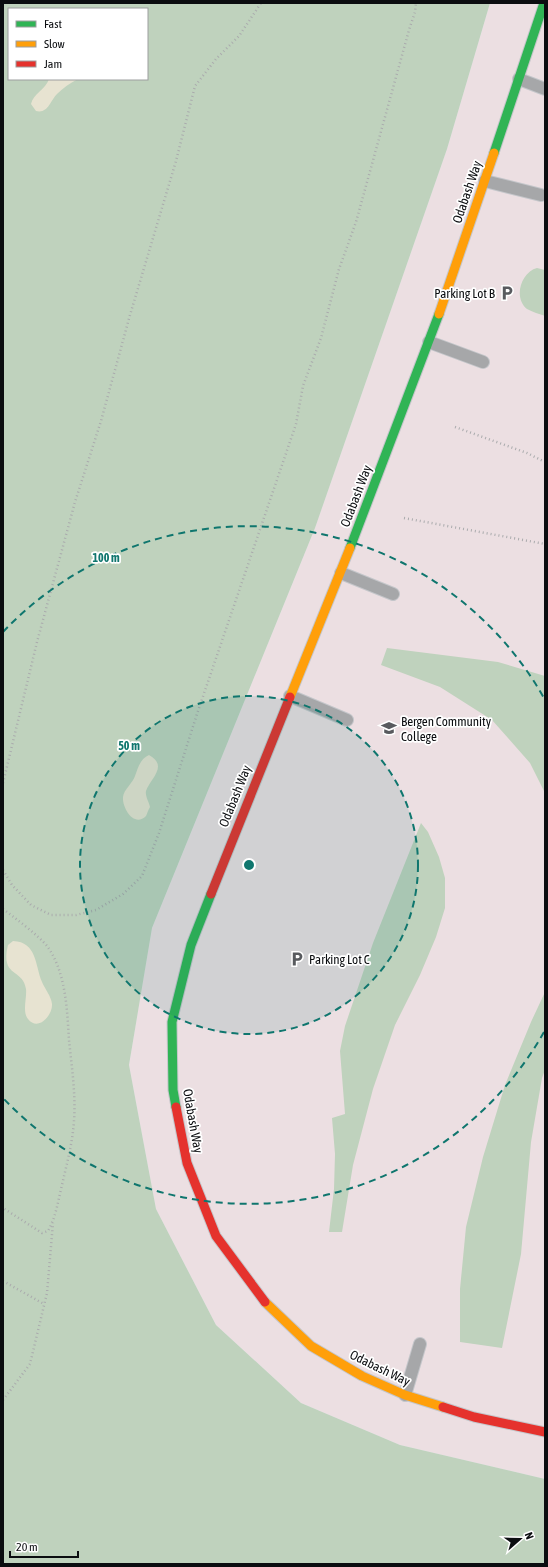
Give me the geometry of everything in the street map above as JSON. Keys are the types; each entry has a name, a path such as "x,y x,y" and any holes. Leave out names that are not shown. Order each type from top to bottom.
{"street":[{"name":"Odabash Way","path":"544,3 485,181 429,342 341,573 290,696 191,945 172,1022 173,1090 187,1163 216,1236 267,1304 311,1346 362,1376 405,1395 474,1417 544,1430"}],"lane":[{"path":"519,79 545,89"},
{"path":"485,181 541,195"},
{"path":"429,342 483,362"},
{"path":"341,573 393,594"},
{"path":"290,696 346,720"},
{"path":"405,1395 420,1344"}],"path":[{"path":"3,783 37,642 75,502 101,421 130,315 176,161 195,86 216,59 239,36 261,3"},
{"path":"3,870 12,885 31,905 51,915 76,915 96,910 124,894 142,876 159,834 197,714 296,424 303,386 322,338 339,269 356,222 408,30 415,12 416,3"},
{"path":"455,427 527,453 545,462"},
{"path":"404,518 545,544"},
{"path":"3,909 47,946 56,963 62,982 67,1010 74,1079 73,1131 53,1220 47,1293 30,1364 3,1400"},
{"path":"3,1208 42,1233 48,1231 53,1220"},
{"path":"3,1281 44,1304"}],"shaded area":[{"name":"Bergen Community College","path":"490,3 545,3 545,1479 400,1445 301,1403 216,1325 156,1209 129,1065 152,928 315,528 447,149"}],"green space":[{"path":"3,3 490,3 447,149 315,528 152,928 129,1065 156,1209 216,1325 301,1403 400,1445 545,1479 545,1564 3,1564"},
{"path":"537,268 545,270 545,316 527,309 520,299 523,280 531,270"},
{"path":"387,648 498,662 545,676 545,793 530,763 492,720 440,687 381,665"},
{"path":"421,823 428,832 439,857 445,878 445,908 436,937 420,975 395,1025 373,1089 353,1165 342,1232 329,1232 334,1189 335,1154 332,1118 345,1114 340,1051 345,1026 373,943"},
{"path":"545,992 545,1070 542,1078 531,1142 521,1254 502,1348 460,1342 460,1289 466,1227 483,1157 505,1085"}],"sand":[{"path":"48,80 76,80 59,92 46,109 43,111 36,111 31,104 32,100"},
{"path":"149,755 155,759 158,764 158,768 146,791 150,807 146,816 137,820 127,811 124,806 123,797 125,791 134,779 141,761"},
{"path":"13,941 21,942 27,945 31,950 42,982 52,1004 50,1013 40,1023 32,1023 26,1016 26,989 24,982 9,968 7,963 6,956 8,945"}],"traffic: fast":[{"path":"494,153 544,3"},
{"path":"350,548 439,314"},
{"path":"176,1107 173,1090 172,1022 191,945 211,894"}],"traffic: slow":[{"path":"439,314 494,153"},
{"path":"290,697 350,548"},
{"path":"265,1302 311,1346 362,1376 405,1395 443,1407"}],"traffic: jam":[{"path":"211,894 290,697"},
{"path":"176,1107 187,1163 216,1236 265,1302"},
{"path":"443,1407 474,1417 545,1432"}],"place":[{"name":"Parking Lot B","path":"507,293"},
{"name":"Bergen Community College","path":"389,728"},
{"name":"Parking Lot C","path":"297,959"}]}
